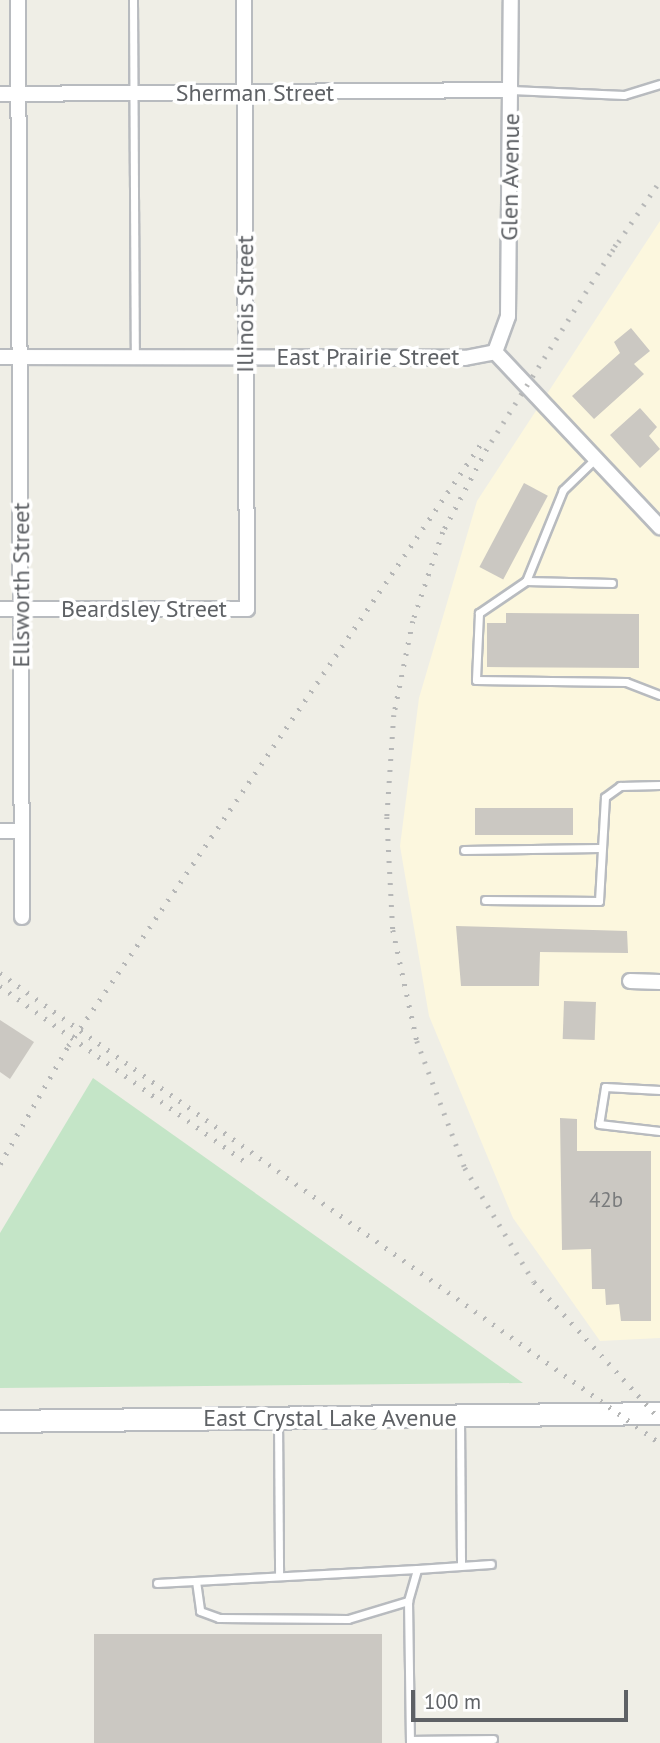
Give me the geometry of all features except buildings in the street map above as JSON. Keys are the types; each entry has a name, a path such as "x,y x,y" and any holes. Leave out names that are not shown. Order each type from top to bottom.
{"street":[{"name":"Ellsworth Street","path":"18,0 22,917"},
{"name":"Illinois Street","path":"244,0 247,609"},
{"name":"Glen Avenue","path":"495,352 508,316 510,0"},
{"name":"Sherman Street","path":"0,94 511,90"},
{"name":"East Prairie Street","path":"0,358 465,358 495,352 660,527"},
{"name":"Beardsley Street","path":"0,609 247,609"},
{"path":"0,831 22,831"},
{"path":"630,981 660,982"},
{"name":"East Crystal Lake Avenue","path":"0,1421 660,1413"}],"lane":[{"path":"133,0 135,357"},
{"path":"511,90 624,95 660,84"},
{"path":"595,459 563,490 526,581 479,613 476,680 626,682 660,695"},
{"path":"526,581 612,583"},
{"path":"485,900 599,901 599,848 605,797 620,786 660,785"},
{"path":"464,850 599,848"},
{"path":"660,1090 605,1087 599,1124 660,1131"},
{"path":"460,1416 461,1565"},
{"path":"278,1418 279,1575"},
{"path":"157,1583 491,1564"},
{"path":"417,1569 408,1601 410,1742 493,1739"},
{"path":"196,1581 200,1611 230,1619 348,1619 408,1601"}],"shaded area":[{"path":"660,221 660,1338 600,1341 513,1218 429,1016 400,846 419,698 477,501"}],"green space":[{"path":"93,1078 523,1383 0,1388 0,1233"}],"railway":[{"path":"612,251 660,181"},
{"path":"616,245 487,449 443,532 413,621 394,715 387,817 393,930 417,1041 465,1168 534,1282 660,1419"},
{"path":"0,1164 68,1046 480,445"},
{"path":"0,973 660,1443"},
{"path":"0,986 247,1163"}]}
